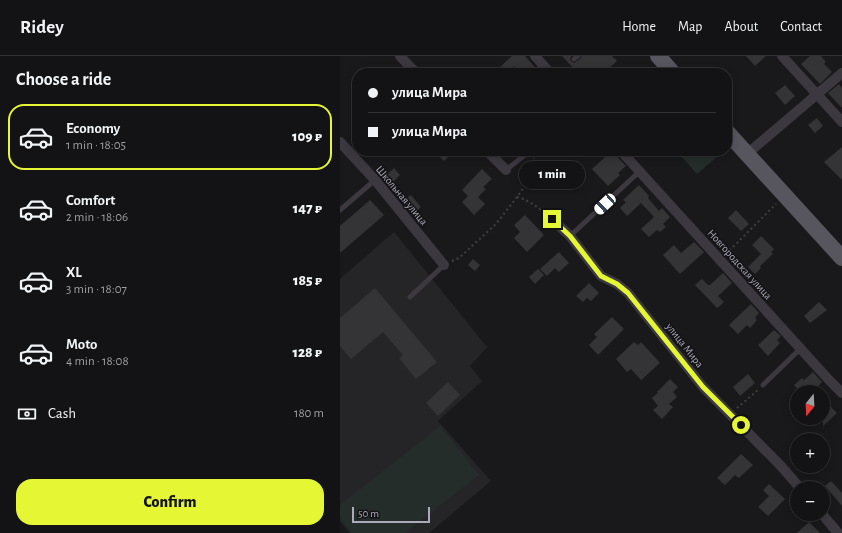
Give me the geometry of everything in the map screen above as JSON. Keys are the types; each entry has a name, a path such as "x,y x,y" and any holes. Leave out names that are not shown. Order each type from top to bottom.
{"main road":[{"path":"658,56 669,68"},
{"path":"732,138 842,258"}],"street":[{"path":"400,56 411,68"},
{"path":"535,56 546,68"},
{"path":"782,56 842,122"},
{"path":"747,154 842,73"},
{"name":"Школьная улица","path":"340,142 352,155"},
{"name":"Школьная улица","path":"353,156 449,263"},
{"path":"492,156 506,170"},
{"name":"Новгородская улица","path":"626,156 829,380 842,392"},
{"name":"улица Мира","path":"552,219 570,236 601,276 617,284 628,293 703,387 731,414 794,481"},
{"path":"828,521 838,533"}],"lane":[{"path":"506,170 524,156"},
{"path":"570,236 640,172"},
{"path":"340,210 375,180"},
{"path":"410,297 449,263"},
{"path":"763,385 801,348"}],"path":[{"path":"449,263 459,258 496,224 517,198 531,177 534,156"},
{"path":"517,198 523,199 537,206 552,219"},
{"path":"720,260 778,202"},
{"path":"731,414 763,385"}],"shaded area":[{"path":"681,156 718,156 697,174"},
{"path":"394,232 487,347 470,366 482,381 438,421 491,481 429,533 350,533 340,521 340,279"},
{"path":"440,426 479,475 405,533 352,533 340,518 340,505"}],"building":[{"path":"512,56 525,56 536,68 516,68 514,66 512,68 499,68"},
{"path":"562,56 571,56 570,60 574,63 582,56 612,56 617,61 609,68 573,68"},
{"path":"746,56 766,56 755,66"},
{"path":"810,56 821,56 826,62 824,64 832,72 820,84 801,64"},
{"path":"839,84 842,88 842,108 828,93"},
{"path":"785,85 795,96 785,105 775,93"},
{"path":"817,118 823,126 815,133 808,125"},
{"path":"842,147 842,180 824,162"},
{"path":"439,156 449,156 444,161"},
{"path":"606,156 617,156 626,166 618,173 620,175 608,186 592,169"},
{"path":"394,168 400,175 390,185 383,179"},
{"path":"482,169 492,179 483,187 486,189 478,197 485,204 474,215 462,202 468,196 462,190"},
{"path":"639,185 649,196 648,198 659,211 662,208 670,217 663,224 666,227 660,232 657,230 649,237 641,229 654,217 641,203 627,216 620,208 626,202 623,200"},
{"path":"411,195 421,207 414,213 403,201"},
{"path":"370,200 384,215 340,253 340,226"},
{"path":"736,210 749,224 741,231 728,218"},
{"path":"525,215 544,235 527,252 514,238 520,232 514,225"},
{"path":"761,236 774,249 771,252 773,254 760,266 761,268 755,274 748,267 761,254 752,245"},
{"path":"694,242 704,252 680,274 663,255 674,245 681,253"},
{"path":"559,252 569,263 559,272 555,268 547,276 540,269"},
{"path":"473,259 480,265 475,271 468,265"},
{"path":"538,269 544,275 535,284 529,277"},
{"path":"723,273 732,283 718,296 724,302 717,308 695,285 702,279 710,285"},
{"path":"589,283 599,293 591,301 587,298 583,302 576,296"},
{"path":"375,288 437,362 416,379 399,358 403,355 383,332 351,359 340,346 340,318"},
{"path":"819,302 827,310 810,323 804,316"},
{"path":"751,304 759,313 755,318 757,320 750,328 747,325 738,334 729,325"},
{"path":"612,317 624,329 598,355 589,345 597,337 594,334"},
{"path":"774,330 781,336 777,340 780,343 768,356 758,345"},
{"path":"634,342 638,345 641,342 660,363 641,380 631,369 627,372 616,359"},
{"path":"813,372 822,382 819,385 794,385 802,378 804,380"},
{"path":"748,374 755,383 740,396 733,387"},
{"path":"670,379 678,387 673,392 677,397 669,404 673,407 662,419 653,410 658,406 652,398"},
{"path":"448,382 460,395 438,416 426,403"},
{"path":"830,406 837,413 830,420"},
{"path":"741,454 753,465 739,478 735,475 725,485 717,478"},
{"path":"831,481 842,493 842,506 830,492"},
{"path":"769,484 785,499 768,516 758,507 769,496 763,490"},
{"path":"809,522 820,533 797,533"}],"route":[{"path":"552,219 570,236 601,276 617,284 628,293 703,387 741,425"}]}
